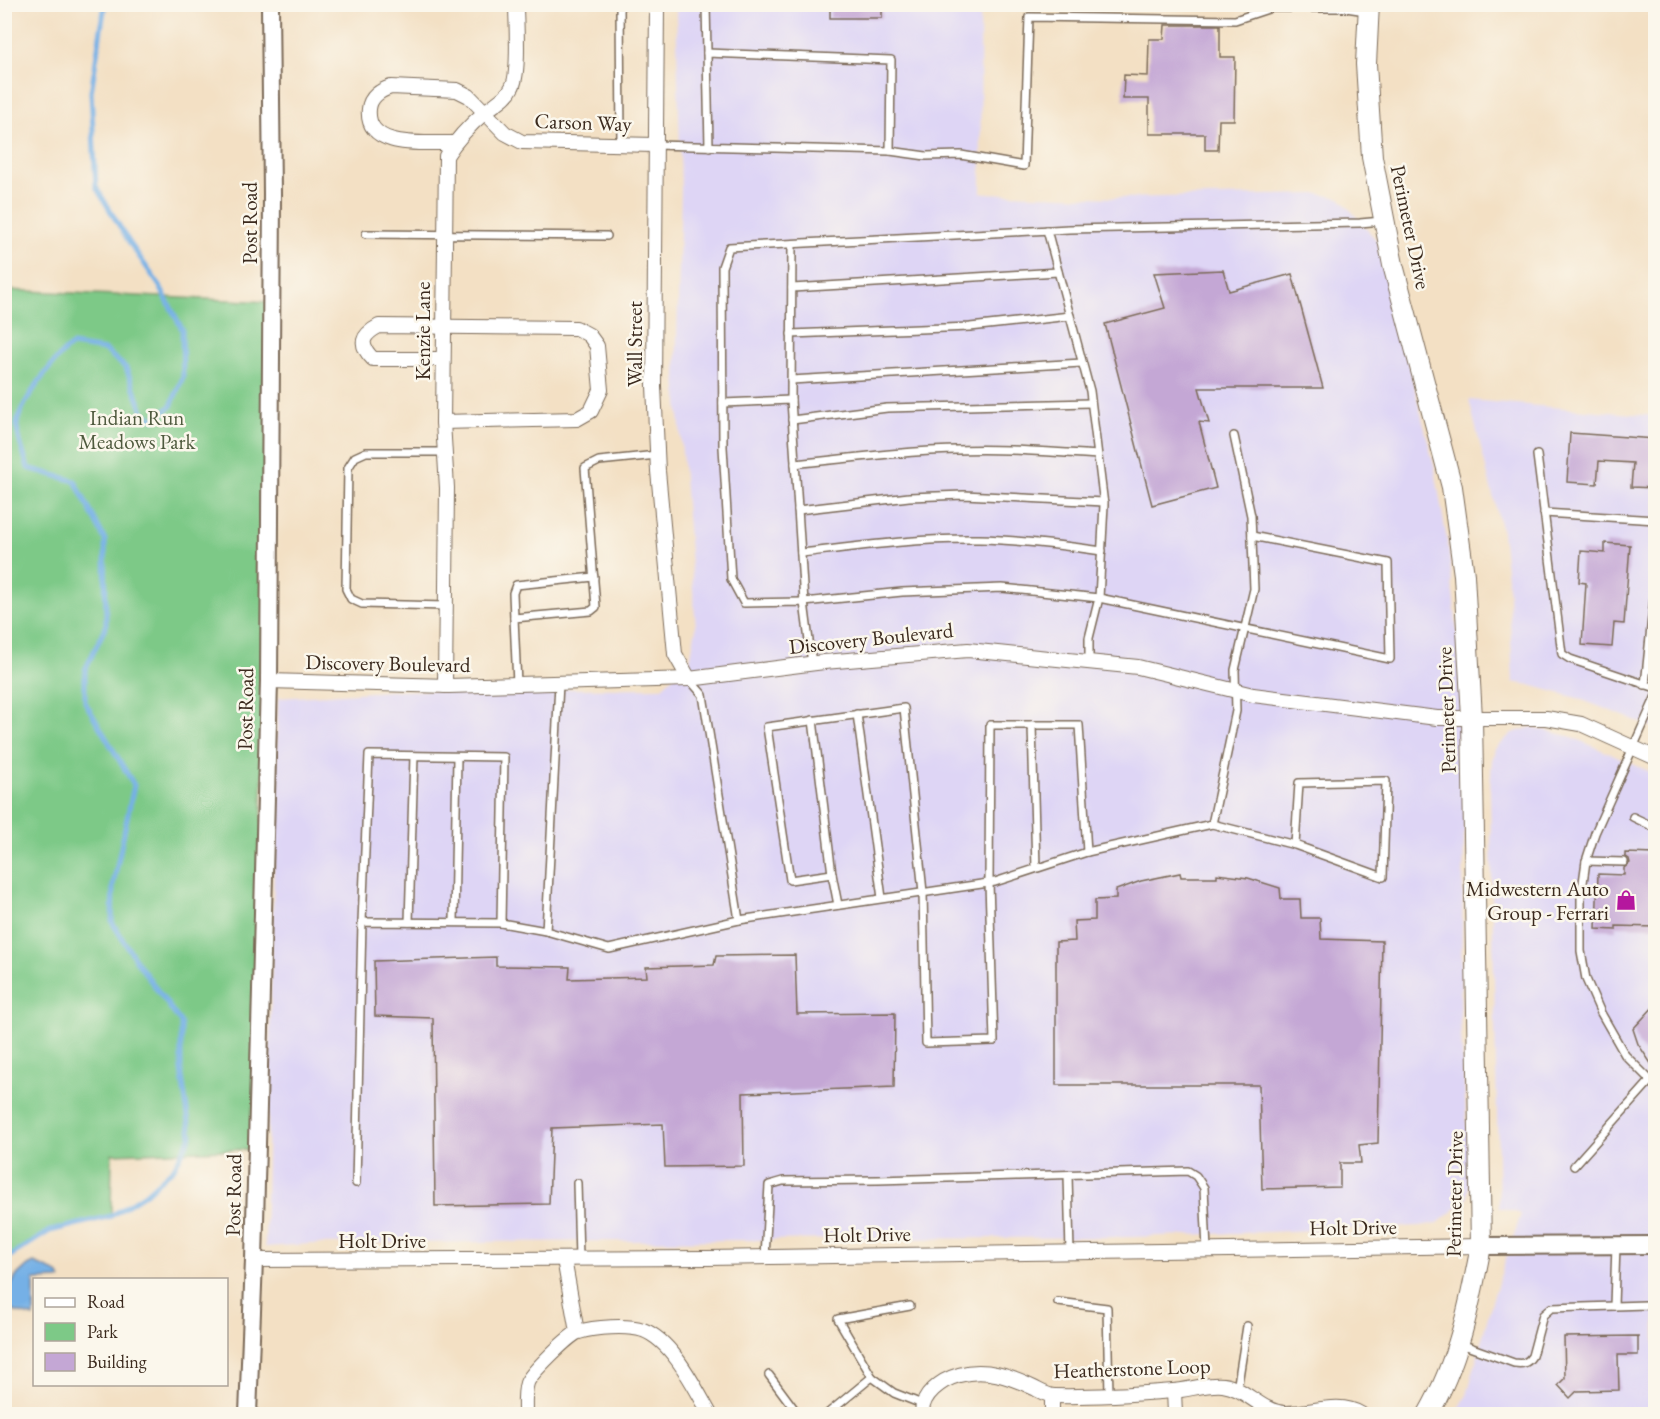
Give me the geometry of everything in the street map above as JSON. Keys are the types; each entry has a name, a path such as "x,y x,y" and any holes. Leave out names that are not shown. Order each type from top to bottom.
{"main road":[{"name":"Perimeter Drive","path":"1369,8 1366,64 1372,157 1393,265 1452,487 1464,575 1472,718 1481,1246 1468,1311 1458,1343 1439,1396 1428,1414"}],"street":[{"name":"Post Road","path":"248,1414 255,1260 269,681 272,194 270,4"},
{"path":"454,142 513,86 516,69 516,4"},
{"name":"Wall Street","path":"657,4 654,386 657,455 675,654 689,680"},
{"name":"Carson Way","path":"454,142 393,141 379,135 371,122 369,108 381,90 391,87 457,90 469,96 505,133 522,142 656,145"},
{"name":"Kenzie Lane","path":"445,686 444,235 446,156 454,142"},
{"path":"443,360 373,359 365,351 363,341 368,332 379,326 576,328 589,335 597,346 601,390 591,411 577,419 443,422"},
{"name":"Discovery Boulevard","path":"269,681 445,686 689,680 812,663 968,650 1138,667 1253,695 1437,718 1546,718 1581,724 1656,758"},
{"path":"1481,1246 1656,1245"},
{"name":"Holt Drive","path":"255,1260 765,1257 1481,1246"},
{"path":"564,1259 577,1332"},
{"path":"525,1414 527,1381 549,1356 577,1332 621,1327 643,1330 662,1343 690,1376 710,1414"},
{"name":"Heatherstone Loop","path":"922,1409 935,1387 959,1374 989,1372 1016,1380 1052,1396 1174,1391 1223,1385 1237,1390 1266,1408 1284,1413 1338,1408 1361,1414"},
{"path":"1174,1391 1175,1414"},
{"path":"1052,1396 1052,1414"}],"lane":[{"path":"620,4 621,144"},
{"path":"706,4 709,147"},
{"path":"656,145 890,151 926,156 961,155 1024,166 1029,17 1235,20 1271,8 1369,8"},
{"path":"706,54 891,60 890,151"},
{"path":"1252,536 1388,563 1390,659 1099,598 1002,588 902,592 804,602 744,603 731,579 723,447 722,267 729,247 1047,231 1360,223 1384,220"},
{"path":"1047,231 1091,403 1104,502 1099,598 1089,639 1089,662"},
{"path":"366,234 607,236"},
{"path":"792,245 791,400 804,602 812,663"},
{"path":"792,288 1058,272"},
{"path":"791,334 970,327 1070,316"},
{"path":"791,380 1082,363"},
{"path":"723,403 791,400"},
{"path":"792,420 887,408 1091,403"},
{"path":"1212,824 1236,711 1235,670 1254,589 1251,516 1234,436"},
{"path":"795,464 897,453 960,451 1009,450 1098,455"},
{"path":"446,452 366,452 355,457 348,468 346,589 351,599 362,604 446,606"},
{"path":"514,618 591,611 596,607 585,468 599,461 657,455"},
{"path":"1537,455 1562,654 1570,659 1656,688"},
{"path":"798,510 909,497 964,495 1104,502"},
{"path":"1544,513 1656,520"},
{"path":"801,553 893,542 976,539 1025,541 1102,551"},
{"path":"517,684 513,594 516,585 594,577"},
{"path":"1645,685 1656,579"},
{"path":"689,680 703,695 739,920"},
{"path":"546,931 559,684"},
{"path":"1574,1166 1653,1084 1625,1055 1601,1013 1586,979 1581,951 1581,897 1586,861 1595,833 1656,696"},
{"path":"832,874 789,880 767,727 904,708 923,892 926,1044 994,1041 989,883 990,725 1079,725 1087,852"},
{"path":"857,714 882,898"},
{"path":"813,720 838,905"},
{"path":"1032,725 1036,868"},
{"path":"356,1183 362,922 369,755 504,757 501,923"},
{"path":"409,922 414,756"},
{"path":"454,922 457,757"},
{"path":"362,922 501,923 546,931 609,949 739,920 989,883 1087,852 1212,824 1296,845 1383,877 1386,781 1299,783 1296,845"},
{"path":"1633,817 1656,828"},
{"path":"1586,861 1624,862"},
{"path":"765,1257 769,1185 783,1181 1188,1171 1196,1176 1204,1188 1207,1250"},
{"path":"1068,1175 1071,1252"},
{"path":"577,1183 579,1259"},
{"path":"1614,1306 1616,1245"},
{"path":"1058,1302 1107,1308 1108,1394"},
{"path":"1458,1343 1522,1364 1530,1360 1546,1311 1551,1308 1646,1305 1656,1308"},
{"path":"910,1306 838,1319 872,1377 922,1409"},
{"path":"1237,1390 1247,1326"},
{"path":"769,1375 798,1414"},
{"path":"827,1414 872,1377"}],"shaded area":[{"path":"676,5 980,5 981,193 1117,198 1319,194 1340,198 1378,242 1435,470 1449,553 1461,671 1465,796 1460,1018 1470,1180 1467,1199 1438,1223 1420,1226 1133,1237 475,1242 309,1244 265,1247 278,698 390,691 661,688 690,661 696,628 676,377 681,190"},
{"path":"1469,400 1655,416 1655,728 1577,698 1513,682 1509,596 1502,532"},
{"path":"1532,727 1572,737 1655,774 1655,1414 1456,1414 1467,1395 1493,1298 1521,1214 1499,1207 1490,788 1495,749 1512,733"}],"green space":[{"name":"Indian Run Meadows Park","path":"5,290 271,302 256,1149 112,1154 111,1216 50,1231 5,1260"}],"water":[{"path":"34,1263 58,1273 60,1278 33,1278 33,1317 13,1311 7,1304 15,1279"}],"building":[{"path":"830,4 882,4 882,18 830,18"},
{"path":"1165,25 1220,25 1220,57 1235,57 1234,120 1219,120 1218,150 1205,150 1205,134 1149,134 1149,99 1123,99 1124,75 1148,76 1149,39 1164,39"},
{"path":"1223,270 1229,291 1292,274 1323,388 1199,388 1209,423 1199,422 1216,488 1152,505 1105,324 1165,308 1154,273"},
{"path":"1570,433 1656,439 1656,488 1631,487 1633,463 1599,461 1597,484 1567,482"},
{"path":"1605,543 1630,545 1624,624 1614,623 1612,647 1582,645 1586,583 1579,582 1581,551 1605,553"},
{"name":"Midwestern Auto Group - Ferrari","path":"1625,853 1656,854 1656,927 1616,926 1616,930 1596,929 1598,874 1624,875 1624,868 1630,863"},
{"path":"1180,873 1181,877 1217,877 1217,874 1248,878 1280,888 1281,899 1300,899 1301,918 1320,918 1321,939 1382,941 1378,1143 1359,1145 1361,1163 1340,1163 1340,1187 1262,1189 1259,1085 1056,1085 1056,942 1075,941 1074,921 1095,920 1095,900 1116,899 1116,890 1141,881"},
{"path":"795,955 797,1014 895,1013 894,1087 743,1093 744,1166 665,1167 663,1124 552,1128 549,1204 435,1206 433,1018 375,1016 374,961 496,957 496,966 570,967 569,979 647,977 646,967 714,965 716,956"},
{"path":"1656,1004 1656,1071 1638,1044 1633,1029"},
{"path":"1638,1336 1638,1355 1618,1355 1619,1390 1577,1391 1570,1398 1558,1385 1565,1378 1564,1337"}],"waterway":[{"path":"4,1260 50,1231 111,1216 145,1194 174,1168 191,1136 181,1070 181,1023 137,962 112,922 113,885 134,785 85,702 85,670 106,626 105,540 75,481 28,468 17,427 18,418 38,383 72,345 105,350 126,368 144,414 155,419 171,406 183,377 182,329 159,285 129,242 96,187 91,92 105,4"}],"place":[{"name":"Midwestern Auto Group - Ferrari","path":"1626,900"}]}
